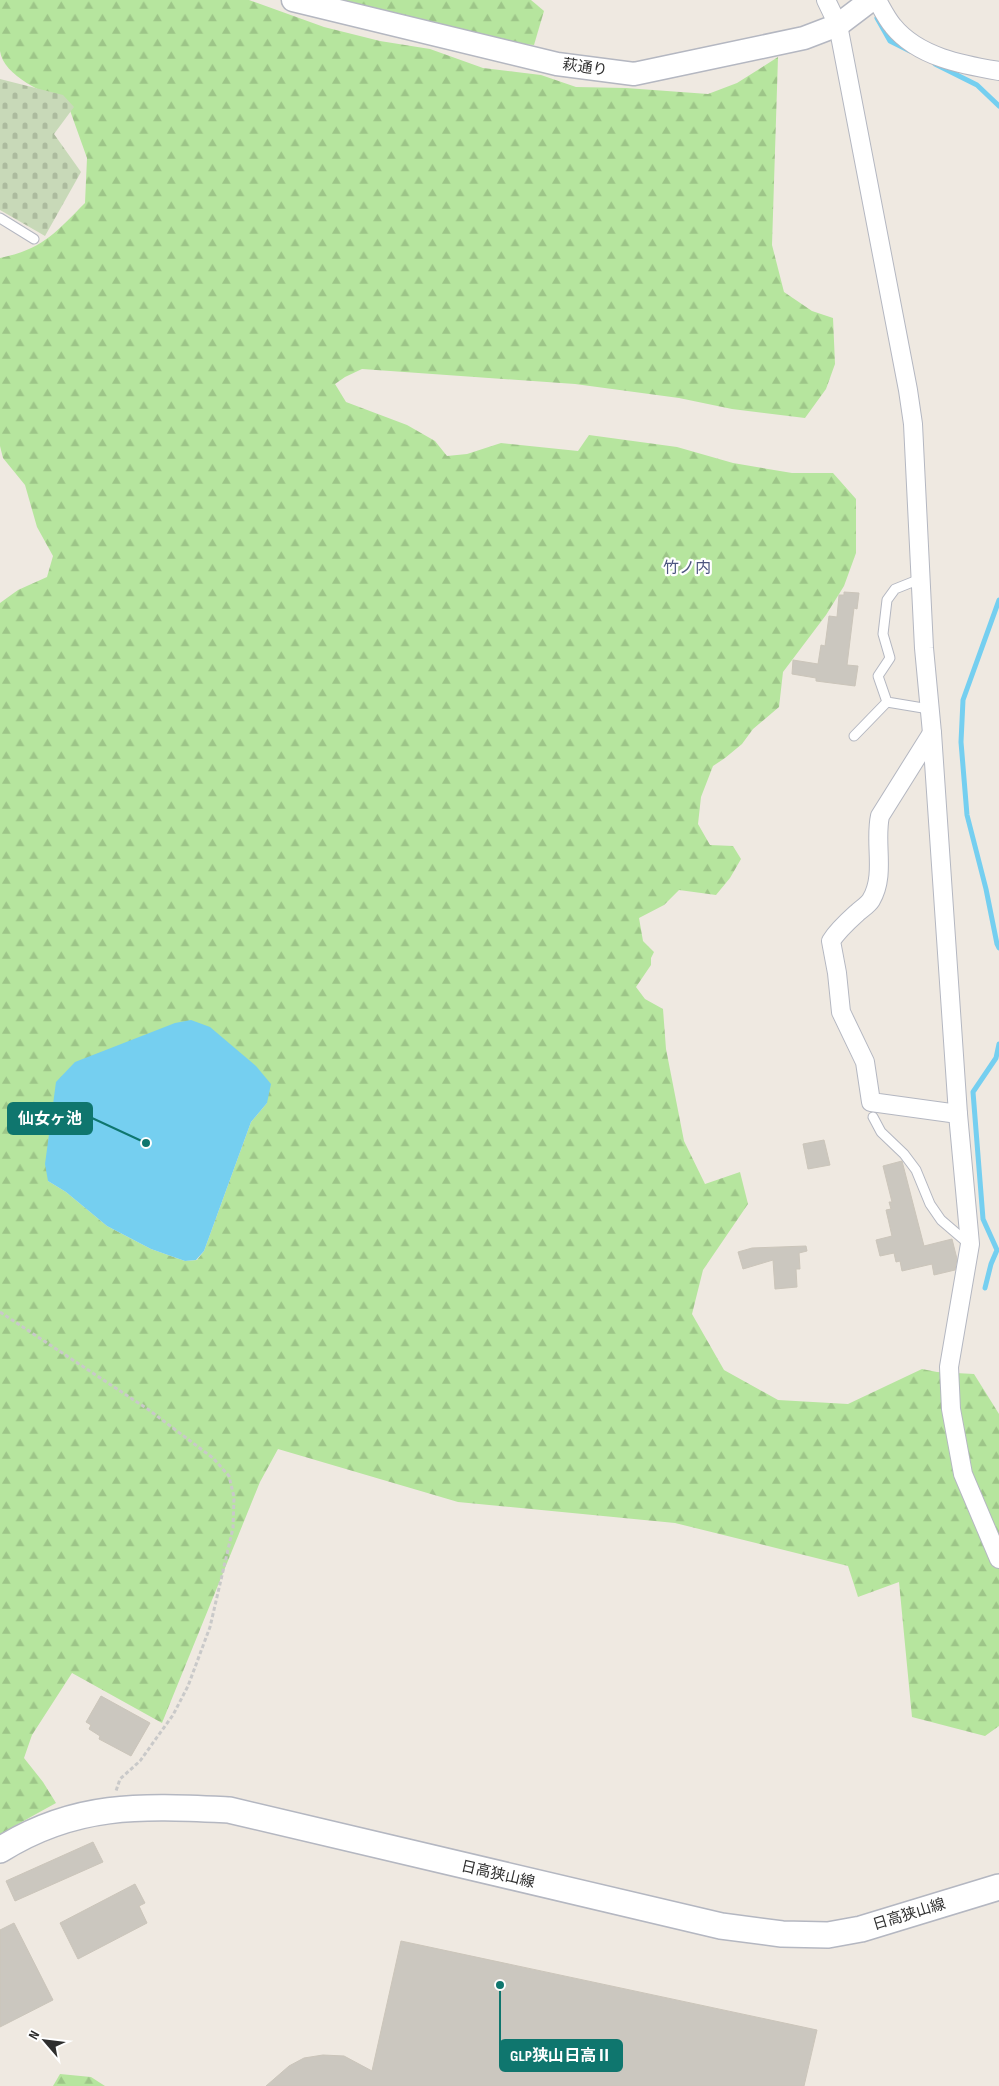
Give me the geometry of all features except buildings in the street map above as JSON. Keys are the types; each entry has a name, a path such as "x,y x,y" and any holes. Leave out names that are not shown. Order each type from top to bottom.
{"main road":[{"name":"日高狭山線","path":"0,1850 56,1822 85,1813 117,1808 161,1807 229,1810 721,1926 782,1934 828,1935 860,1929 999,1888"}],"street":[{"name":"萩通り","path":"293,0 557,64 634,74 804,38 838,25 871,0"},
{"path":"826,0 838,25 913,424 920,579 929,709 958,1114 970,1244 949,1367 950,1409 962,1474 999,1559"},
{"path":"876,0 893,27 908,40 936,56 962,64 999,71"},
{"path":"932,733 880,816 878,827 880,857 876,885 871,901 839,929 831,941 841,1012 865,1062 872,1109 958,1114"}],"lane":[{"path":"0,218 34,239"},
{"path":"887,702 878,676 890,658 883,634 887,600 895,589 920,579"},
{"path":"887,702 929,709"},
{"path":"854,736 887,702"},
{"path":"872,1109 881,1132 895,1144 916,1170 930,1204 941,1220 970,1244"}],"path":[{"path":"0,1312 149,1410 214,1458 229,1476 234,1497 233,1528 210,1627 188,1686 172,1715 146,1754 120,1778 116,1788 117,1808"}],"green space":[{"path":"0,0 249,0 324,27 380,41 430,49 483,68 541,75 576,87 626,88 708,94 737,83 778,57 772,245 784,292 812,311 833,318 835,364 826,389 805,418 732,409 679,398 575,384 362,369 335,384 346,402 407,425 435,441 447,456 467,454 501,443 578,451 589,435 677,447 733,463 792,473 833,473 856,499 856,553 844,586 826,615 783,672 779,707 753,729 742,744 713,766 701,797 698,824 710,845 733,846 741,859 730,878 716,895 679,890 664,905 639,918 643,941 654,952 651,958 651,965 636,987 645,999 663,1009 666,1049 684,1141 705,1184 740,1172 748,1204 703,1270 692,1314 724,1370 778,1400 848,1404 922,1369 937,1372 974,1374 999,1414 999,1726 985,1736 912,1717 899,1582 858,1597 848,1566 675,1523 458,1502 278,1449 260,1482 162,1723 72,1673 32,1735 24,1758 43,1782 56,1803 0,1834 0,603 18,590 47,577 53,556 37,527 25,485 3,458 0,446 0,258 38,245 56,231 85,203 87,158 67,102 27,83 17,76 3,60 0,51","holes":["267,1103 251,1122 204,1251 197,1260 185,1261 151,1249 107,1226 66,1192 48,1181"]},
{"path":"323,0 531,0 544,11 534,45 498,42"},
{"path":"0,79 63,95 74,107 54,134 81,172 45,236 0,210"},
{"path":"60,2074 91,2077 105,2086 53,2086"}],"water":[{"path":"191,1020 210,1027 256,1066 271,1084 267,1103 251,1122 204,1251 196,1260 185,1261 151,1249 107,1226 66,1192 48,1181 45,1164 56,1082 75,1062 175,1023"}],"waterway":[{"path":"877,18 890,41 910,51"},
{"path":"935,64 977,85 999,106"},
{"path":"999,600 963,700 961,742 967,815 999,948"},
{"path":"985,1288 991,1264 997,1250 983,1219 973,1092 996,1058 999,1044"}],"place":[{"name":"仙女ヶ池","path":"146,1143"},
{"name":"GLP狭山日高Ⅱ","path":"500,1985"}],"district":[{"name":"竹ノ内","path":"687,567"}]}
